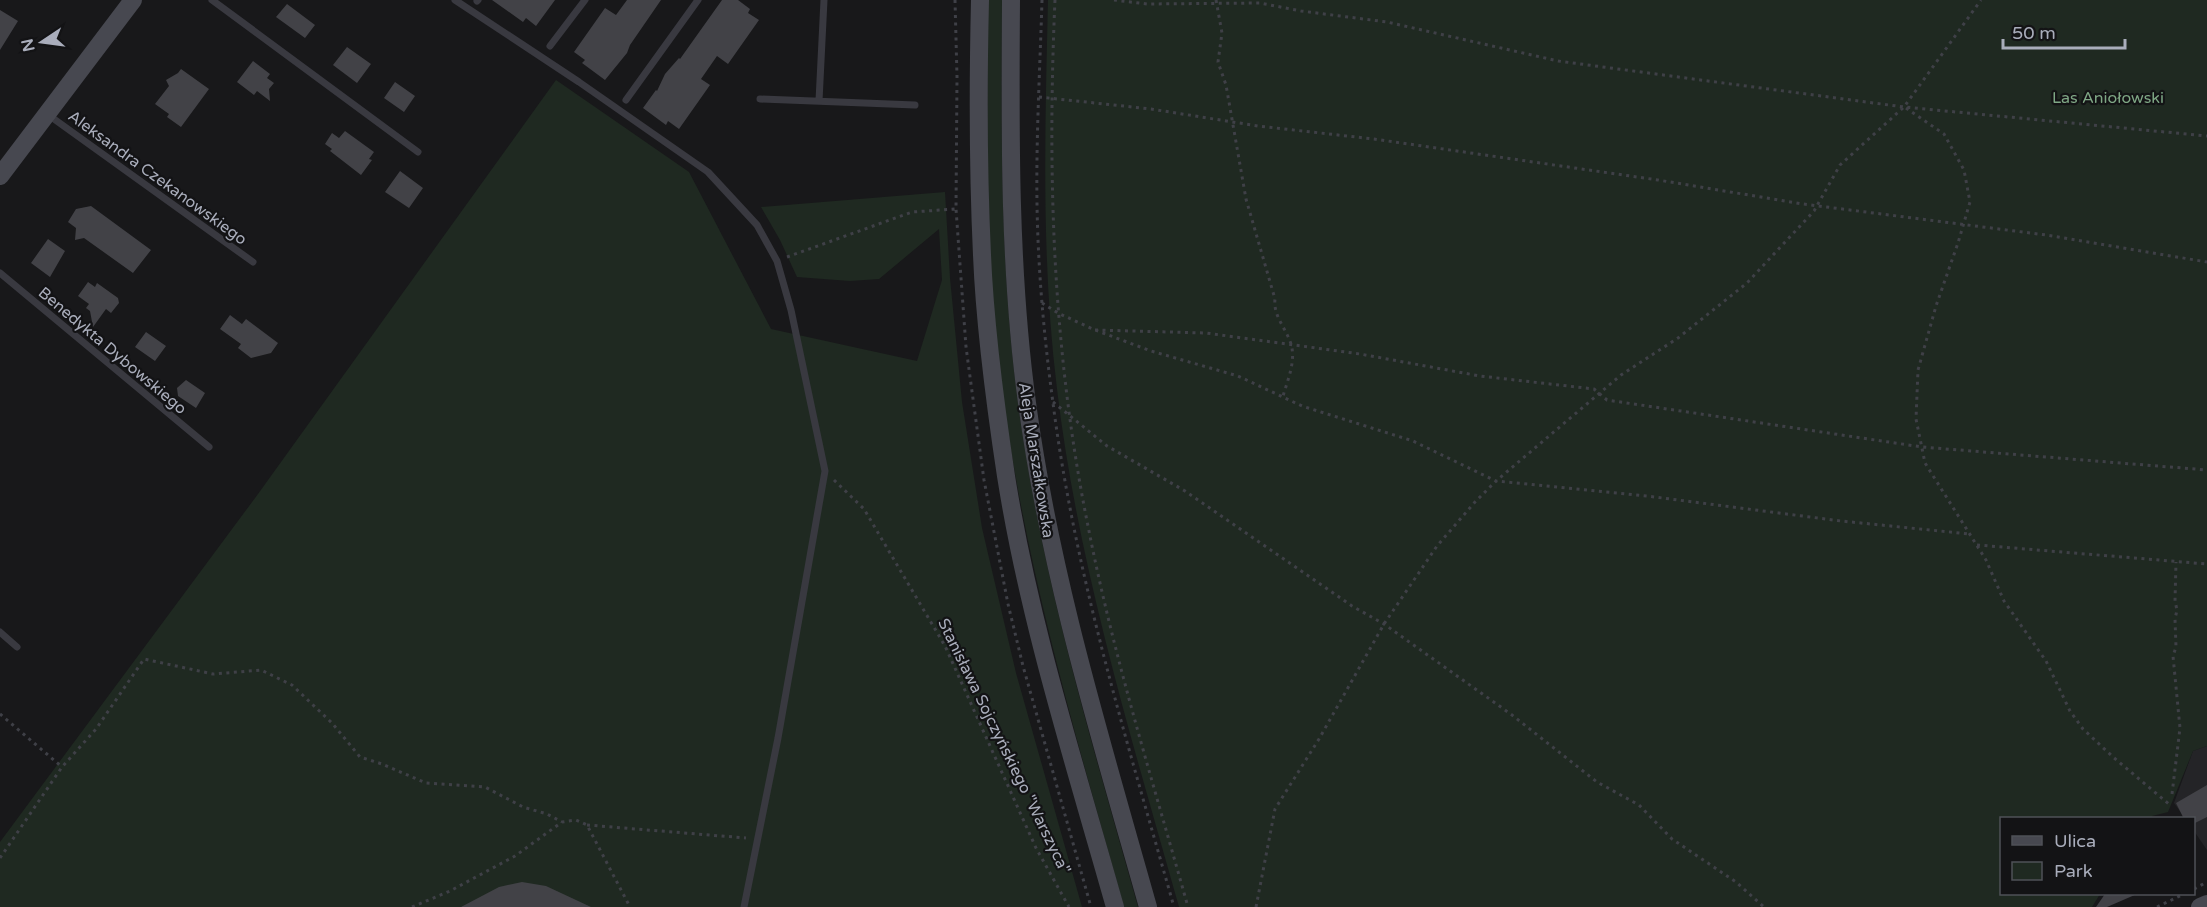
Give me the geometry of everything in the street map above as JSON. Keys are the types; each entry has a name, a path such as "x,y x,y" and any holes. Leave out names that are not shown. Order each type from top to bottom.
{"main road":[{"path":"1,172 133,0"},
{"name":"Aleja Marszałkowska","path":"980,0 982,255 988,340 1006,476 1023,564 1049,673 1115,907"},
{"name":"Aleja Marszałkowska","path":"1011,0 1013,253 1027,403 1048,529 1076,652 1148,907"},
{"path":"2200,907 2207,903"}],"lane":[{"path":"212,0 418,152"},
{"path":"455,0 579,82 708,172 757,225 777,261 791,310 825,471 778,738 744,907"},
{"path":"550,46 585,0"},
{"path":"626,100 698,0"},
{"path":"819,101 824,0"},
{"path":"760,99 915,105"},
{"name":"Aleksandra Czekanowskiego","path":"47,114 253,262"},
{"name":"Benedykta Dybowskiego","path":"0,273 209,447"},
{"path":"0,632 17,647"}],"path":[{"path":"1042,0 1037,203 1042,303 1053,402 1076,542 1102,653 1174,907"},
{"path":"1056,0 1051,98 1051,188 1058,313 1070,417 1088,529 1106,607 1188,907"},
{"path":"1114,0 1147,4 1260,3 1301,11 1388,22 1558,61 1904,107 2207,136"},
{"path":"1256,907 1275,809 1319,740 1384,624 1437,546 1496,481 1621,375 1678,338 1747,283 1817,206 1840,165 1904,107 1980,0"},
{"path":"1217,2 1222,33 1218,62 1227,86 1246,199 1275,299 1274,309 1291,345 1293,360 1283,397"},
{"path":"1039,97 1151,109 1232,122 1374,139 1658,180 1817,206 2046,235 2207,262"},
{"path":"1904,107 1944,134 1964,170 1970,202 1918,370 1916,419 1925,464 1986,560 2004,601 2046,661 2070,711 2083,729 2113,758 2170,805"},
{"path":"777,261 912,212 956,209"},
{"path":"1042,303 1095,330 1151,351 1238,376 1302,406 1413,441 1496,481 1647,496 1841,521 1970,534"},
{"path":"1095,330 1206,333 1360,354 1480,376 1594,389 1607,400 1922,447 2207,470"},
{"path":"1053,402 1107,446 1185,491 1352,606 1384,624 1512,716 1598,782 1639,805 1672,839 1736,882 1764,907"},
{"name":"Stanisława Sojczyńskiego \"Warszyca\"","path":"825,471 864,509 945,646 1036,848 1069,907"},
{"path":"1977,545 2207,564"},
{"path":"2172,794 2180,728 2174,656 2176,647 2176,562"},
{"path":"0,858 62,767 96,729 144,659 213,674 261,670 292,685 332,723 360,757 426,783 485,787 523,807 547,814 562,822"},
{"path":"0,714 62,767"},
{"path":"412,907 450,891 515,856 562,822 576,820 587,825 758,839"},
{"path":"587,825 630,907"},
{"path":"2157,907 2182,895"}],"shaded area":[{"path":"2207,746 2207,850 2195,832 2195,817 2184,817 2174,803 2193,751"}],"green space":[{"path":"988,0 1002,0 1002,167 1006,278 1016,389 1024,444 1034,503 1060,619 1138,907 1124,907 1087,775 1036,578 1010,443 995,328 989,234"},
{"name":"Las Aniołowski","path":"1048,0 2207,0 2207,746 2193,751 2168,812 2152,817 2000,817 2000,895 2099,895 2092,907 1179,907 1125,715 1092,586 1066,455 1048,292 1045,146"},
{"path":"556,80 689,172 771,329 917,361 942,280 939,229 879,279 850,281 797,277 780,240 761,207 945,192 950,278 962,402 982,528 1016,673 1082,907 0,907 0,842 258,494"}],"building":[{"path":"492,0 555,0 536,26 526,18 523,22"},
{"path":"627,0 661,0 627,53 605,80 582,63 585,60 574,52 605,8 616,15"},
{"path":"722,0 738,0 750,9 748,13 759,20 728,64 717,56 701,79 710,85 679,129 668,121 666,125 643,108 657,91 665,74 680,59"},
{"path":"287,4 315,25 305,38 276,17"},
{"path":"0,10 18,21 0,50"},
{"path":"347,47 371,64 357,83 333,65"},
{"path":"253,61 270,74 267,78 274,83 269,89 270,101 257,91 254,95 237,82"},
{"path":"181,69 209,89 181,127 155,104 169,86 166,80"},
{"path":"395,82 415,96 404,112 384,98"},
{"path":"345,131 374,152 369,159 372,160 361,175 330,151 332,149 325,144 332,133 339,138"},
{"path":"400,171 423,188 409,208 385,192"},
{"path":"91,206 151,250 133,273 84,238 75,240 76,228 68,222 76,209"},
{"path":"48,239 65,251 50,277 31,263"},
{"path":"88,282 95,287 97,283 118,298 119,303 111,313 106,309 93,327 90,311 86,308 89,304 78,296"},
{"path":"230,315 242,324 246,319 278,343 271,353 251,358 238,348 241,344 220,329"},
{"path":"146,332 166,346 155,361 135,347"},
{"path":"186,380 205,393 196,408 178,396 177,388"},
{"path":"2207,785 2207,817 2195,823 2195,817 2183,817 2176,803"},
{"path":"522,882 546,886 591,907 461,907 499,887"},
{"path":"2104,895 2135,895 2107,907 2096,907"}]}
